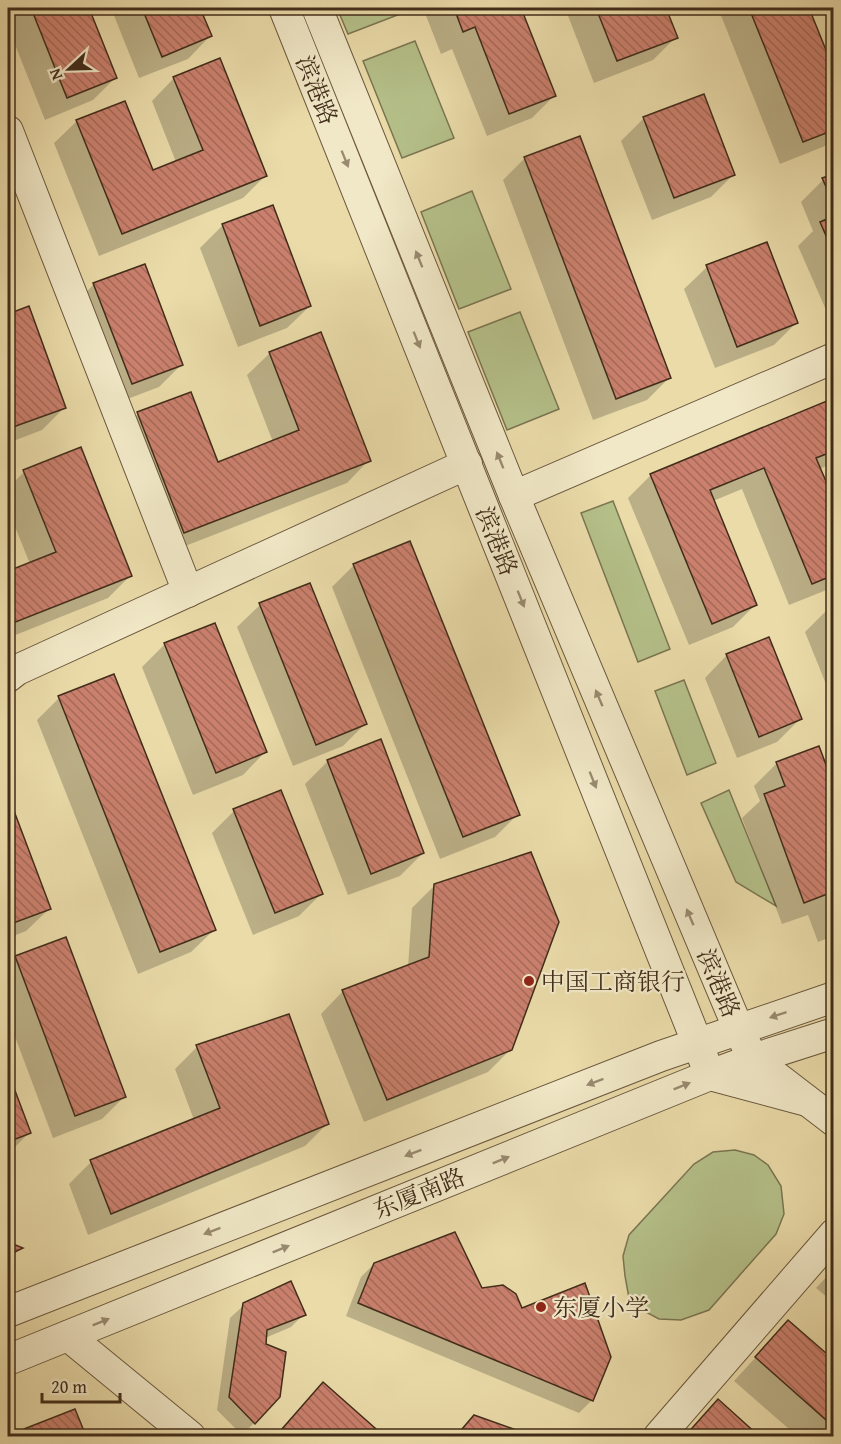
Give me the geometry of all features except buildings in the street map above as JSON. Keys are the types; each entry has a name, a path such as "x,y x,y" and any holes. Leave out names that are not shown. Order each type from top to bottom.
{"street":[{"name":"滨港路","path":"284,8 710,1075"},
{"name":"滨港路","path":"317,8 514,496 753,1059"},
{"path":"8,132 188,592"},
{"path":"514,496 834,358"},
{"path":"8,677 17,670 467,464"},
{"name":"东厦南路","path":"8,1312 650,1060 834,997"},
{"name":"东厦南路","path":"8,1360 710,1075 834,1033"},
{"path":"753,1059 834,1121"},
{"path":"710,1075 807,1101"},
{"path":"659,1437 834,1234"},
{"path":"68,1336 190,1437"}],"green space":[{"path":"337,8 397,8 400,14 348,34"},
{"path":"415,41 454,138 402,158 363,61"},
{"path":"472,191 511,289 459,309 421,212"},
{"path":"520,312 559,409 507,430 468,332"},
{"path":"613,501 670,649 638,662 581,513"},
{"path":"684,680 716,763 687,775 655,691"},
{"path":"729,790 776,906 736,882 701,803"},
{"path":"735,1150 754,1155 768,1165 781,1186 784,1214 776,1234 709,1310 681,1320 659,1319 642,1310 629,1298 623,1256 629,1235 694,1164 713,1152"}],"place":[{"name":"中国工商银行","path":"529,981"},
{"name":"东厦小学","path":"541,1307"}]}
